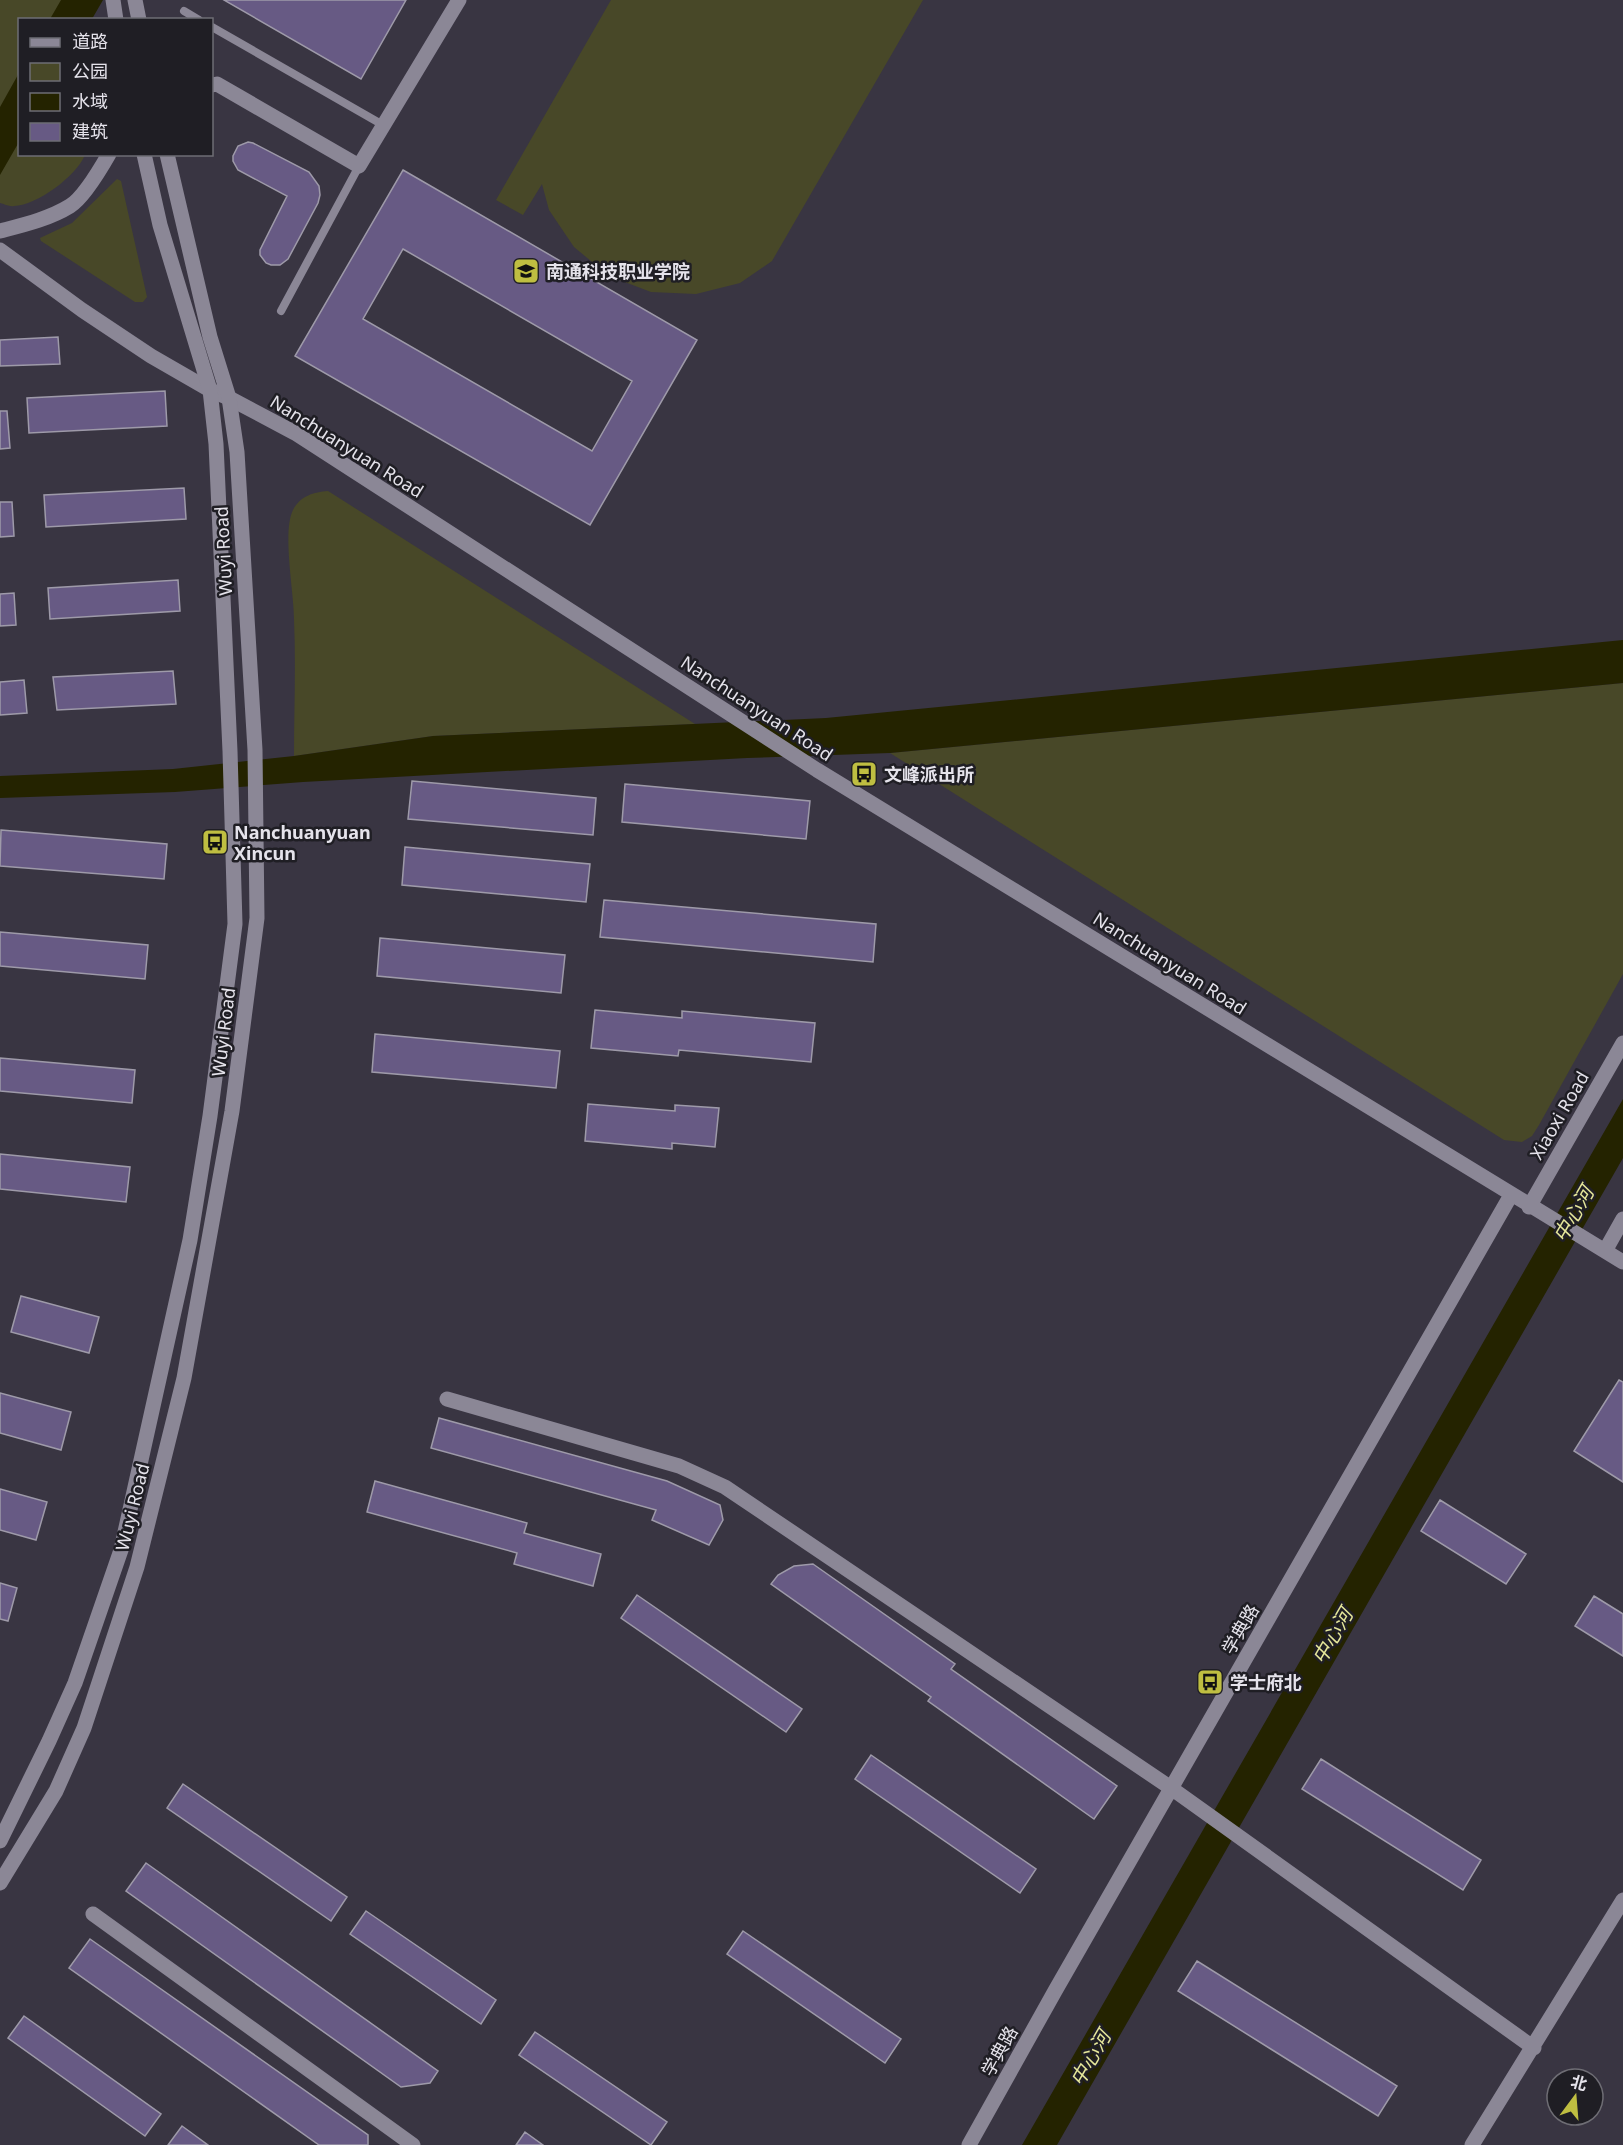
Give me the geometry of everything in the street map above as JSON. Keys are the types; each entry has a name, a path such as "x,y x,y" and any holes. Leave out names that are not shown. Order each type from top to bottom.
{"street":[{"path":"113,0 116,18"},
{"path":"135,0 139,18"},
{"path":"213,85 218,84 359,166 459,0"},
{"path":"0,231 38,221 72,206 99,173 109,156"},
{"name":"Wuyi Road","path":"0,1841 75,1683 121,1550 192,1229 236,924 216,444 210,390 159,225 144,156"},
{"name":"Wuyi Road","path":"0,1883 56,1791 84,1728 137,1567 184,1378 232,1112 257,918 255,750 237,452 229,398 210,337 166,156"},
{"name":"Nanchuanyuan Road","path":"0,250 141,349 210,390 295,432 818,770 1623,1262"},
{"name":"Xiaoxi Road","path":"1534,1209 1623,1043"},
{"name":"学典路","path":"969,2145 1054,1991 1511,1195"},
{"path":"1605,1251 1623,1219"},
{"path":"447,1399 679,1466 726,1487 1171,1788 1534,2048"},
{"path":"1472,2145 1534,2048 1623,1900"},
{"path":"93,1914 412,2145"}],"lane":[{"path":"184,11 196,18"},
{"path":"213,28 383,125"},
{"path":"281,311 359,166"}],"green space":[{"path":"0,0 71,0 76,18 18,18 18,156 84,156 65,180 45,195 24,204 9,206 0,203"},
{"path":"611,0 923,0 772,261 740,283 696,294 651,292 609,276 574,247 549,210 542,184 523,215 496,200"},
{"path":"117,179 121,181 147,297 143,302 135,302 41,241 40,238 72,223"},
{"path":"328,491 695,724 433,736 294,756 295,636 288,547 290,520 299,501 313,494"},
{"path":"1623,683 1623,974 1539,1125 1532,1136 1522,1142 1504,1140 890,753"}],"water":[{"path":"61,0 103,0 93,18 51,18"},
{"path":"18,75 18,144 0,175 0,107"},
{"path":"1623,640 1623,683 890,753 747,758 303,782 175,792 0,798 0,776 173,769 294,756 433,736 826,718"},
{"name":"中心河","path":"1623,1099 1623,1158 1057,2145 1022,2145"}],"building":[{"path":"224,0 406,0 361,79"},
{"path":"248,142 309,172 319,186 318,203 288,259 280,265 266,263 260,255 260,250 287,196 238,170 233,156 238,146"},
{"path":"403,170 697,340 590,525 295,356","holes":["403,249 632,381 592,451 363,319"]},
{"path":"58,337 60,364 0,366 0,340"},
{"path":"165,391 167,426 29,433 27,398"},
{"path":"0,411 7,411 10,448 0,449"},
{"path":"184,488 186,519 46,527 44,495"},
{"path":"0,502 12,502 14,536 0,537"},
{"path":"178,580 180,611 50,619 48,588"},
{"path":"14,593 16,625 0,626 0,594"},
{"path":"173,671 176,704 57,710 53,677"},
{"path":"24,680 27,713 0,715 0,682"},
{"path":"412,781 596,798 593,835 408,819"},
{"path":"625,784 810,801 806,839 622,822"},
{"path":"1,830 167,844 164,879 0,866"},
{"path":"405,847 590,864 586,902 402,885"},
{"path":"604,900 876,924 873,962 600,937"},
{"path":"0,932 148,945 145,979 0,966"},
{"path":"380,938 565,955 561,993 377,976"},
{"path":"595,1010 682,1018 682,1011 815,1023 811,1062 679,1050 678,1056 591,1048"},
{"path":"375,1034 560,1051 556,1088 372,1072"},
{"path":"0,1058 135,1070 132,1103 0,1091"},
{"path":"588,1104 675,1111 675,1105 719,1108 715,1147 672,1143 672,1149 585,1141"},
{"path":"0,1154 130,1167 126,1202 0,1189"},
{"path":"21,1296 99,1317 89,1353 11,1332"},
{"path":"1619,1380 1623,1382 1623,1482 1574,1451"},
{"path":"0,1393 71,1412 61,1450 0,1433"},
{"path":"439,1418 667,1481 720,1505 723,1520 709,1545 652,1520 656,1510 431,1448"},
{"path":"375,1481 527,1523 524,1533 601,1554 593,1586 514,1564 517,1553 367,1512"},
{"path":"0,1489 47,1502 36,1540 0,1530"},
{"path":"1440,1500 1526,1554 1506,1584 1421,1531"},
{"path":"813,1564 955,1664 951,1669 1117,1786 1094,1819 928,1701 931,1697 771,1584 778,1575 794,1566"},
{"path":"0,1583 17,1588 8,1621 0,1619"},
{"path":"637,1595 802,1709 786,1732 621,1618"},
{"path":"1594,1596 1623,1614 1623,1656 1575,1626"},
{"path":"871,1755 1036,1869 1020,1893 855,1779"},
{"path":"1321,1759 1481,1860 1463,1890 1302,1789"},
{"path":"183,1784 347,1897 331,1921 167,1808"},
{"path":"146,1863 438,2071 430,2083 401,2087 126,1891"},
{"path":"366,1911 496,2000 481,2024 350,1934"},
{"path":"743,1931 901,2039 885,2063 727,1954"},
{"path":"90,1939 368,2135 368,2145 319,2145 69,1968"},
{"path":"1197,1961 1397,2086 1378,2116 1178,1991"},
{"path":"24,2016 161,2114 145,2136 8,2038"},
{"path":"535,2032 667,2122 651,2145 519,2055"},
{"path":"182,2126 208,2145 168,2145"},
{"path":"525,2132 543,2145 516,2145"}],"place":[{"name":"南通科技职业学院","path":"526,271"},
{"name":"文峰派出所","path":"864,774"},
{"name":"Nanchuanyuan Xincun","path":"215,842"},
{"name":"学士府北","path":"1210,1682"}]}
